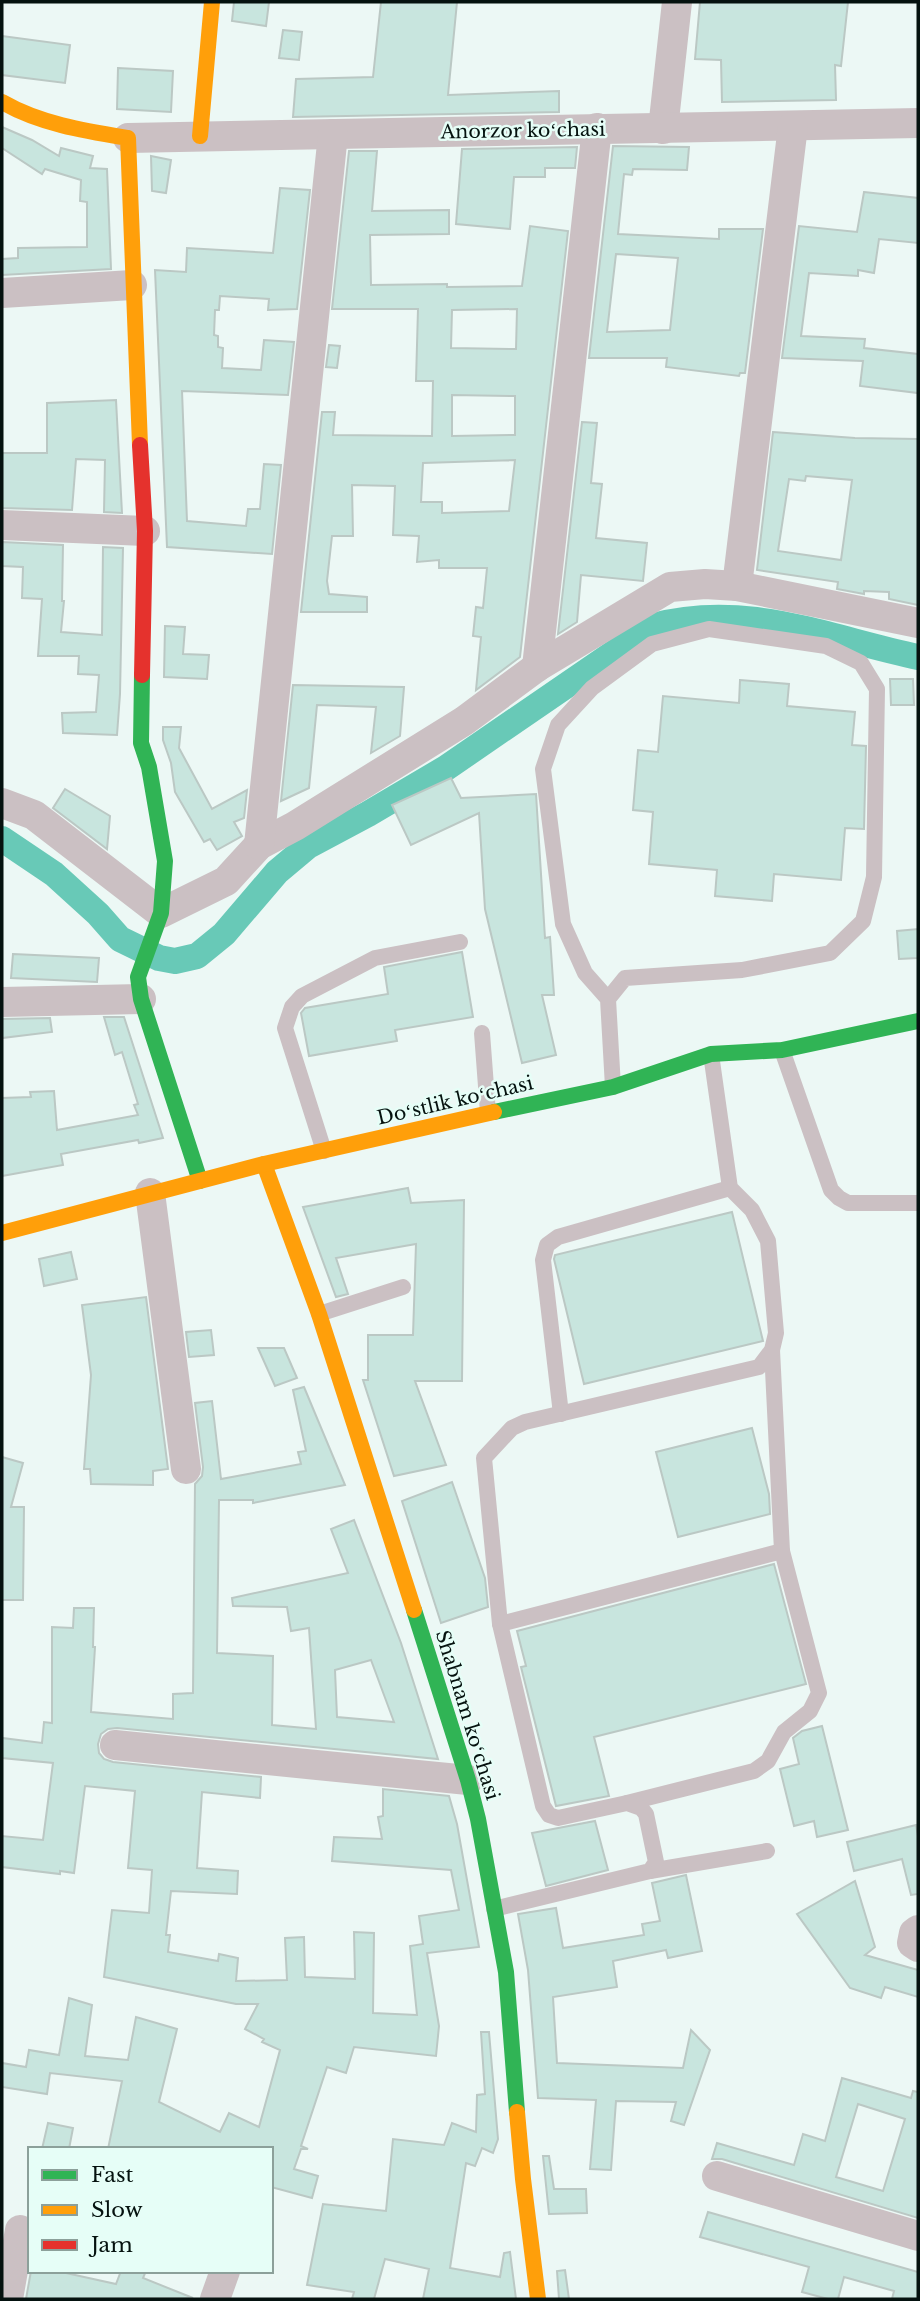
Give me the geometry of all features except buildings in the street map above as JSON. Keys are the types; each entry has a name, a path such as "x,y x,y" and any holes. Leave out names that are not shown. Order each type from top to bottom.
{"street":[{"path":"200,136 212,2"},
{"path":"663,129 677,2"},
{"path":"2,102 14,110 73,128 128,138 132,285 145,531 141,743 149,766 165,861 157,922 140,988 200,1181"},
{"name":"Anorzor koʻchasi","path":"128,138 918,122"},
{"path":"737,586 793,126"},
{"path":"537,667 597,128"},
{"path":"259,845 333,134"},
{"path":"2,293 132,285"},
{"path":"2,525 145,531"},
{"path":"157,922 226,881 259,845 295,826 464,721 537,667 670,587 705,584 737,586 918,623"},
{"path":"2,803 34,815 157,922"},
{"path":"2,1002 140,988"},
{"name":"Doʻstlik koʻchasi","path":"5,1238 150,1193 264,1164 613,1087 711,1054 782,1050 918,1021"},
{"name":"Shabnam koʻchasi","path":"264,1164 318,1314 468,1780 478,1819 506,1972 523,2179 538,2299"},
{"path":"150,1193 186,1469"},
{"path":"115,1745 468,1780"},
{"path":"717,2176 918,2236"},
{"path":"8,2299 20,2230"},
{"path":"215,2299 224,2273"}],"lane":[{"path":"607,999 625,978 742,970 830,953 863,921 874,877 877,689 861,663 826,646 709,629 652,645 592,688 558,724 543,769 563,924 585,973 607,999 613,1087"},
{"path":"324,1151 285,1028 292,1007 302,996 376,958 460,942"},
{"path":"482,1032 488,1113"},
{"path":"782,1050 831,1190 848,1203 918,1203"},
{"path":"711,1054 730,1188 752,1210 768,1241 776,1333 772,1350 782,1551 819,1693 810,1711 784,1732 768,1761 754,1771 558,1818 549,1815 545,1811 500,1624 484,1458 512,1428 524,1422 759,1367 772,1350"},
{"path":"561,1413 543,1260 547,1245 558,1237 730,1188"},
{"path":"318,1314 403,1287"},
{"path":"500,1624 782,1551"},
{"path":"627,1803 641,1808 646,1814 656,1862 650,1871"},
{"path":"494,1909 650,1871 767,1850"}],"waterway":[{"path":"2,839 54,874 98,914 120,939 159,958 175,961 197,956 224,934 277,872 308,846 446,768 653,626 688,619 754,620 819,632 918,657"}],"traffic: fast":[{"path":"142,675 141,743 149,767 165,861 161,913 138,977 141,999 200,1181"},
{"path":"494,1112 613,1087 711,1054 782,1050 918,1021"},
{"path":"414,1610 478,1819 506,1972 517,2112"}],"traffic: slow":[{"path":"200,136 212,2"},
{"path":"2,102 47,121 128,138 140,445"},
{"path":"2,1233 264,1164 494,1112"},
{"path":"264,1164 319,1314 414,1610"},
{"path":"517,2112 538,2299"}],"traffic: jam":[{"path":"140,445 145,531 142,675"}]}
